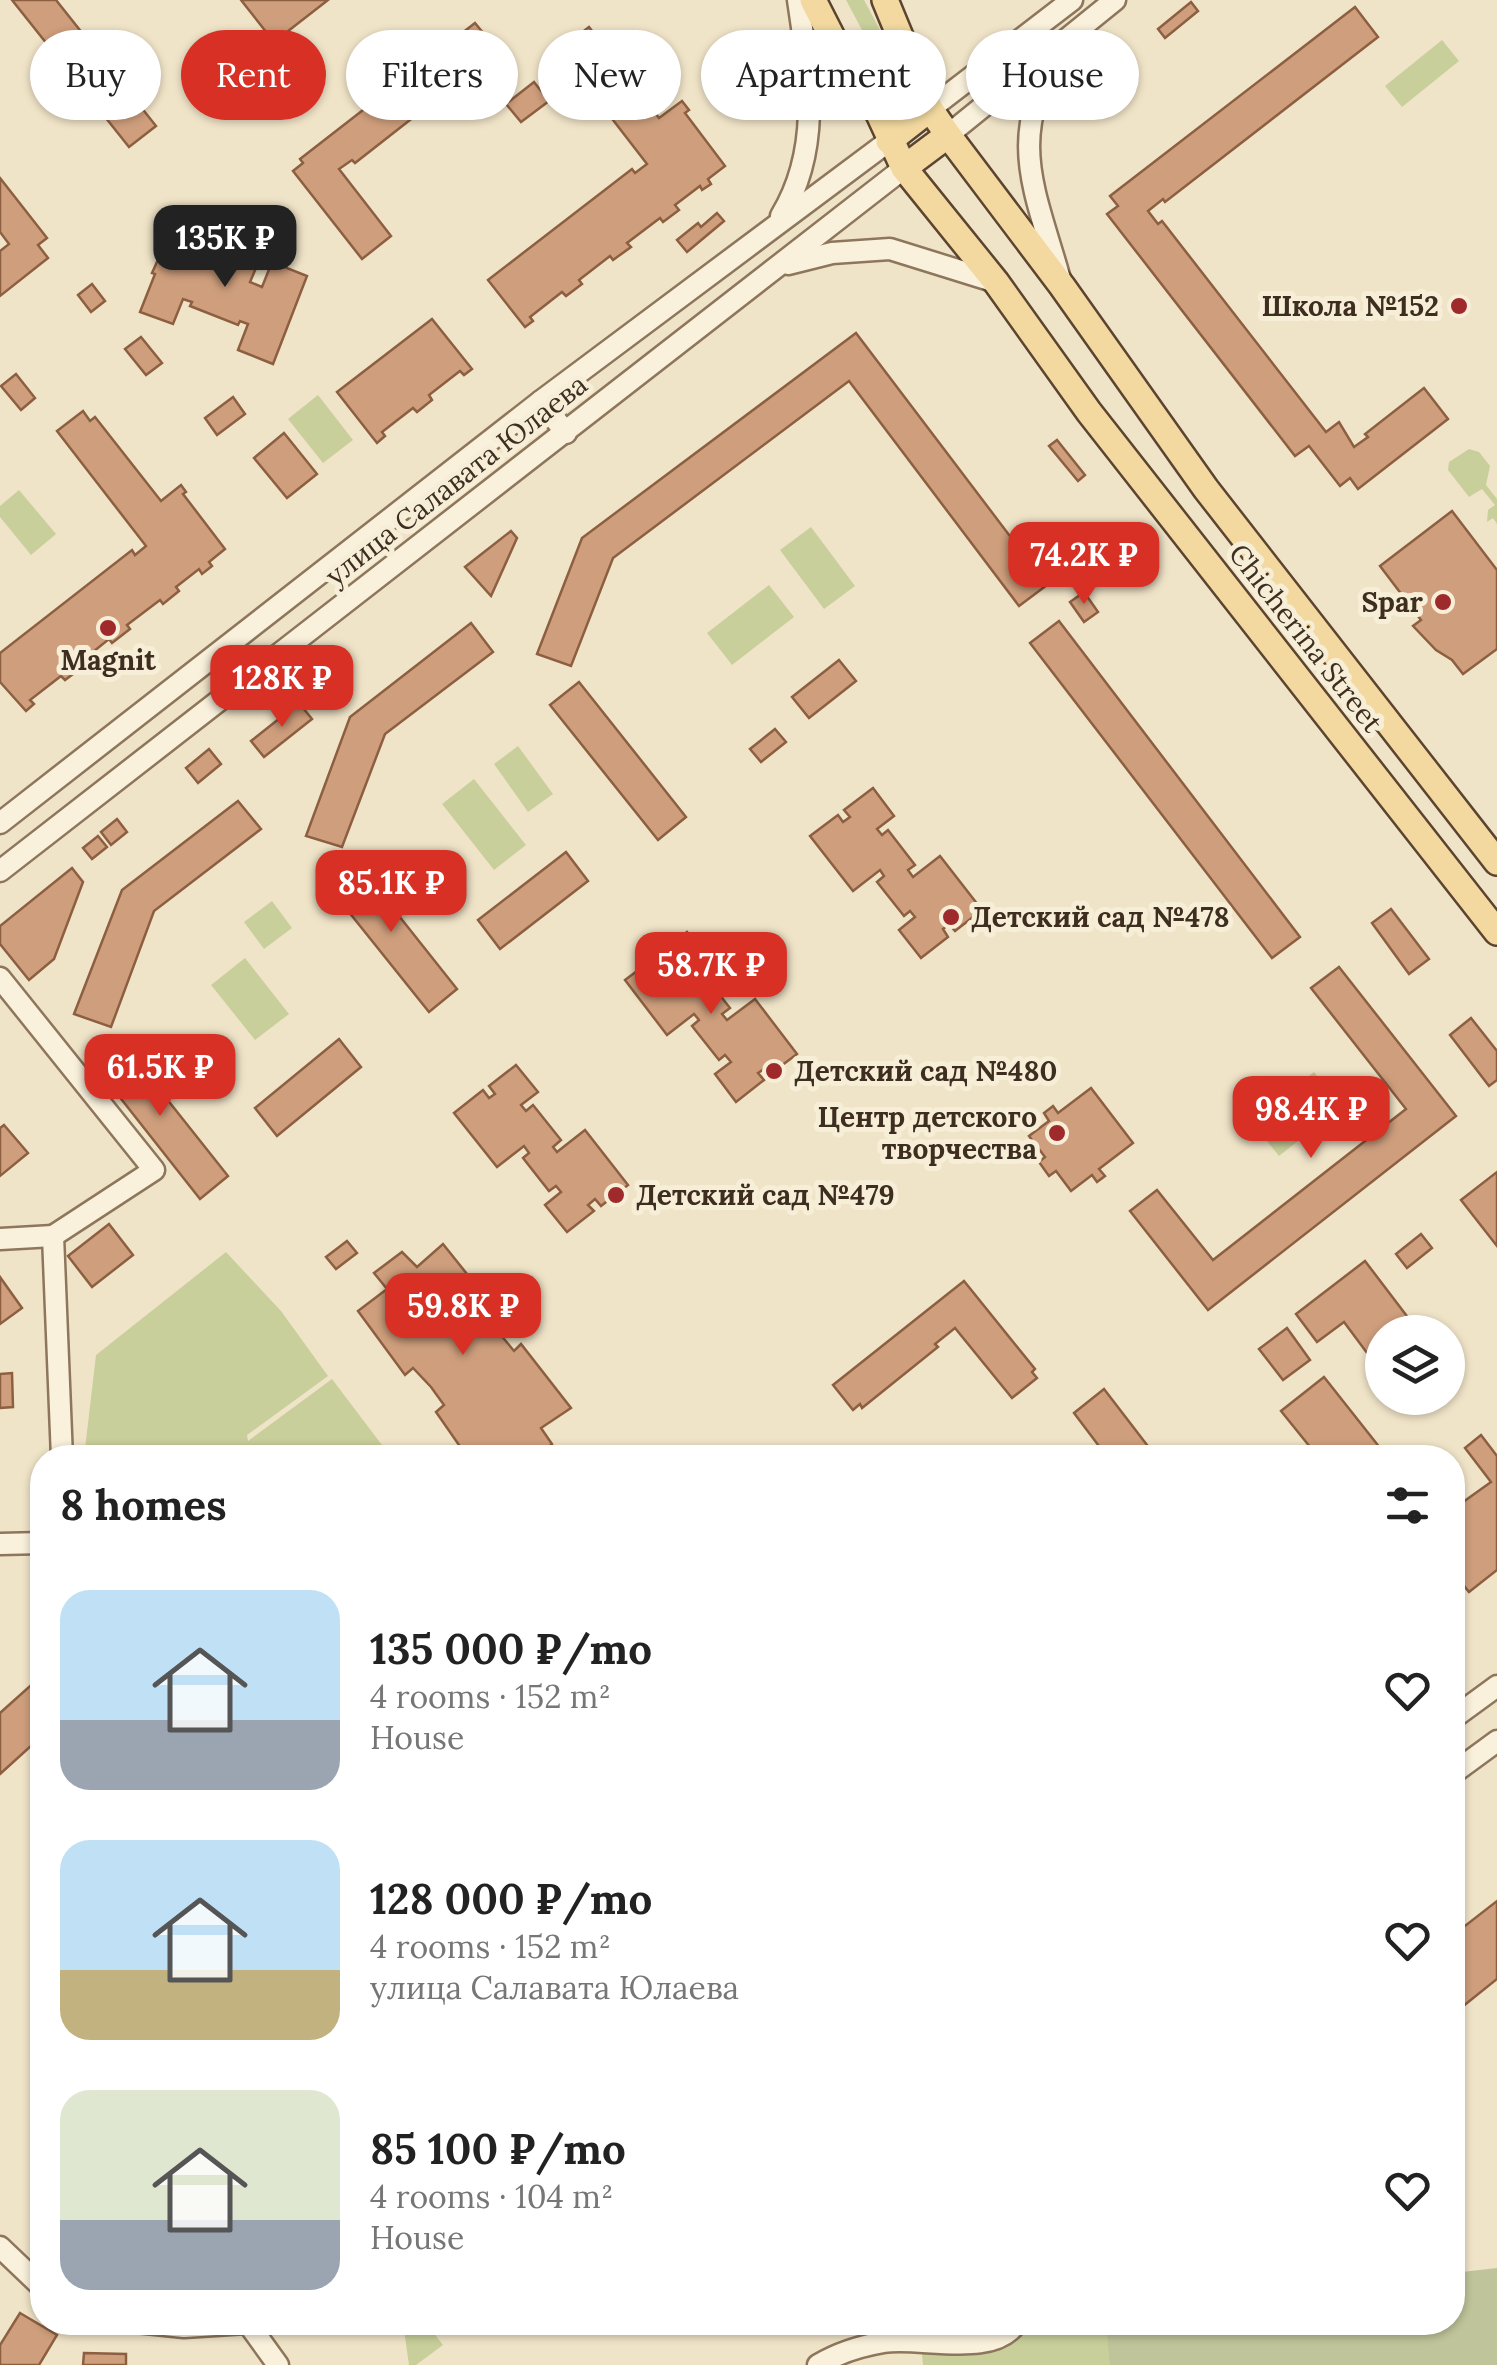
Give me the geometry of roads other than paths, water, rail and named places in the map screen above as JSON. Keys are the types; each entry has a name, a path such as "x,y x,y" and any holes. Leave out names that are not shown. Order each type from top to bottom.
{"main road":[{"name":"Chicherina Street","path":"813,0 838,50 879,114 904,168 1497,932"},
{"name":"Chicherina Street","path":"885,0 897,30"},
{"name":"улица Салавата Юлаева","path":"889,141 916,120"},
{"name":"Chicherina Street","path":"938,120 1206,489 1497,862"},
{"name":"улица Салавата Юлаева","path":"904,168 948,135"}],"street":[{"path":"777,224 795,193 807,152 811,90 798,0"},
{"path":"946,97 1072,0"},
{"path":"1078,30 1114,0"},
{"path":"948,135 967,120"},
{"path":"1033,120 1027,148 1030,174 1062,286"},
{"name":"улица Салавата Юлаева","path":"0,824 542,400 889,141"},
{"name":"улица Салавата Юлаева","path":"0,871 904,168"},
{"path":"781,265 832,253 890,249 996,282"},
{"path":"542,400 566,433"},
{"path":"327,570 352,598"},
{"path":"61,775 85,805"},
{"path":"0,978 154,1170 54,1236 0,1239"},
{"path":"54,1236 62,1445"},
{"path":"0,1544 30,1543"},
{"path":"1465,1709 1497,1686"},
{"path":"1465,1765 1497,1742"},
{"path":"0,2247 30,2276"},
{"path":"256,2335 278,2365"},
{"path":"818,2365 850,2350 887,2341 968,2343 1002,2335"}],"place":[{"name":"Школа №152","path":"1459,306"},
{"name":"Spar","path":"1443,602"},
{"name":"Magnit","path":"108,628"},
{"name":"Детский сад №478","path":"951,917"},
{"name":"Детский сад №480","path":"774,1071"},
{"name":"Центр детского творчества","path":"1057,1133"},
{"name":"Детский сад №479","path":"616,1195"}]}
